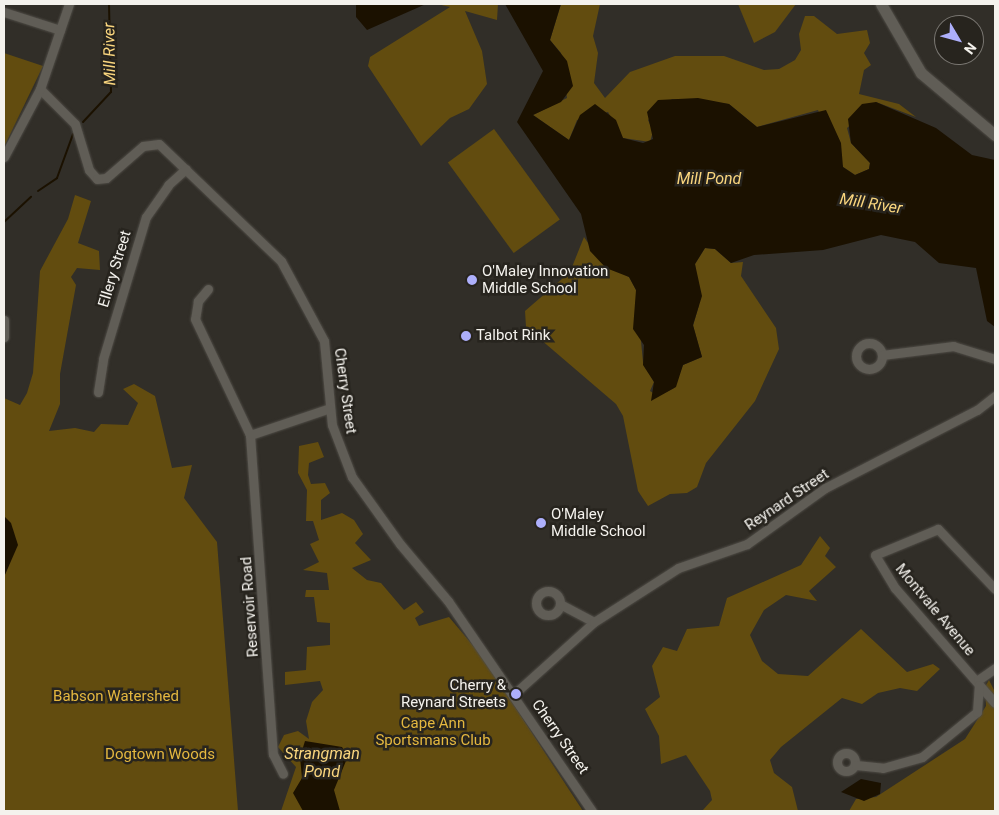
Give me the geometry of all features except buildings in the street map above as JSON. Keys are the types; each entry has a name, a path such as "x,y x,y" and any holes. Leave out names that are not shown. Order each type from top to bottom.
{"main road":[{"path":"881,4 918,69 995,135"}],"street":[{"path":"4,156 40,89 69,4"},
{"path":"4,12 60,30"},
{"name":"Cherry Street","path":"40,89 75,124 89,170 97,178 106,178 148,144 163,147 263,241 288,271 324,341 330,408 335,435 360,490 448,601 514,694 592,811"},
{"name":"Ellery Street","path":"98,392 103,359 146,217 168,185 186,169"},
{"name":"Reservoir Road","path":"208,289 198,301 195,319 250,435 273,754 283,774"},
{"path":"4,320 4,337"},
{"path":"882,355 953,346 995,359"},
{"name":"Reynard Street","path":"514,694 594,622 678,568 747,544 824,488 977,410 995,396"},
{"path":"250,435 330,408"},
{"name":"Montvale Avenue","path":"995,589 938,529 875,556 895,588 978,680 995,702"},
{"path":"560,604 594,622"},
{"path":"856,765 894,767 922,757 977,712 978,680 995,668"}],"green space":[{"path":"437,4 498,4 497,20 465,11 482,51 487,84 469,109 450,118 421,146 368,66 370,57 450,7"},
{"path":"561,4 600,4 593,36 598,53 594,83 605,98 630,72 675,56 724,56 764,70 779,69 795,60 801,50 799,34 805,16 814,16 837,34 867,30 870,43 864,53 871,65 864,70 859,94 899,104 916,117 876,102 847,128 851,143 870,163 869,169 855,175 843,167 818,110 757,127 729,104 672,99 648,120 653,131 650,142 623,138 608,112 577,120 569,140 533,115 567,98 561,53 550,40"},
{"path":"738,4 796,4 775,32 754,43"},
{"path":"4,53 43,66 4,147"},
{"path":"494,129 560,220 514,253 448,163"},
{"name":"Babson Watershed","path":"75,195 91,201 78,243 99,251 100,270 77,268 71,277 76,285 60,374 60,404 49,431 75,428 94,432 101,424 128,425 138,403 123,389 134,384 155,396 172,468 192,465 184,498 217,542 238,811 4,811 4,577 13,554 4,520 4,398 20,405 27,393 33,373 40,271 68,219"},
{"path":"584,237 601,262 629,277 636,290 643,362 654,382 650,391 658,396 674,388 683,365 702,357 693,326 699,305 695,264 705,248 715,249 731,263 743,262 741,276 776,328 779,349 755,401 706,463 697,487 687,493 670,494 648,506 638,491 623,416 616,404 526,327 525,311 570,272"},
{"name":"Cape Ann Sportsmans Club","path":"318,442 324,457 309,463 308,475 311,484 325,483 330,493 321,500 321,520 342,513 354,520 363,534 355,543 371,560 352,568 367,580 381,583 404,610 416,602 424,612 415,618 419,626 449,617 481,655 583,811 281,811 296,767 278,747 284,735 298,731 309,739 306,721 312,702 323,690 320,681 285,685 285,672 306,670 307,647 330,645 330,623 317,622 314,597 305,597 306,590 329,590 327,573 303,570 319,562 310,544 319,540 313,521 306,521 307,490 298,473 299,446"},
{"path":"820,536 830,548 825,556 836,567 809,591 817,601 786,595 764,610 750,635 762,661 778,674 808,676 861,629 907,672 933,664 940,669 917,691 900,688 878,693 862,704 842,698 781,747 770,760 774,773 792,787 798,811 702,811 712,800 710,791 686,755 661,764 659,736 645,709 660,697 652,666 663,647 677,651 687,629 719,626 727,598 801,565"},
{"path":"989,680 995,692 995,811 849,811 856,799 876,797 965,739 986,706 985,687"}],"water":[{"path":"356,4 426,4 367,30 356,17"},
{"name":"Mill Pond","path":"505,4 561,4 550,40 567,61 573,86 561,102 533,115 569,140 580,115 595,104 616,120 623,138 643,143 653,139 647,112 658,100 698,98 729,104 757,127 826,110 841,143 843,167 855,175 869,169 870,163 851,143 848,119 862,104 876,102 936,128 972,155 995,160 995,327 987,321 976,268 939,263 915,242 881,235 823,250 754,255 731,263 715,249 705,248 695,264 702,296 693,325 702,357 683,365 676,387 651,401 654,382 643,365 644,345 633,329 636,290 629,277 606,268 590,251 581,214 517,122 543,71"},
{"path":"4,516 11,523 18,545 4,577"},
{"name":"Strangman Pond","path":"305,741 342,747 348,756 334,790 340,811 303,811 293,793 302,778 300,757"},
{"path":"861,779 881,783 880,794 864,801 841,792"}],"waterway":[{"name":"Mill River","path":"83,122 111,92 109,4"},
{"name":"Mill River","path":"38,191 57,178 73,134"},
{"name":"Mill River","path":"4,222 31,197"}],"place":[{"name":"O'Maley Innovation Middle School","path":"472,280"},
{"name":"Talbot Rink","path":"466,336"},
{"name":"O'Maley Middle School","path":"541,523"},
{"name":"Cherry & Reynard Streets","path":"516,694"}],"park label":[{"name":"Dogtown Woods","path":"160,755"}]}
